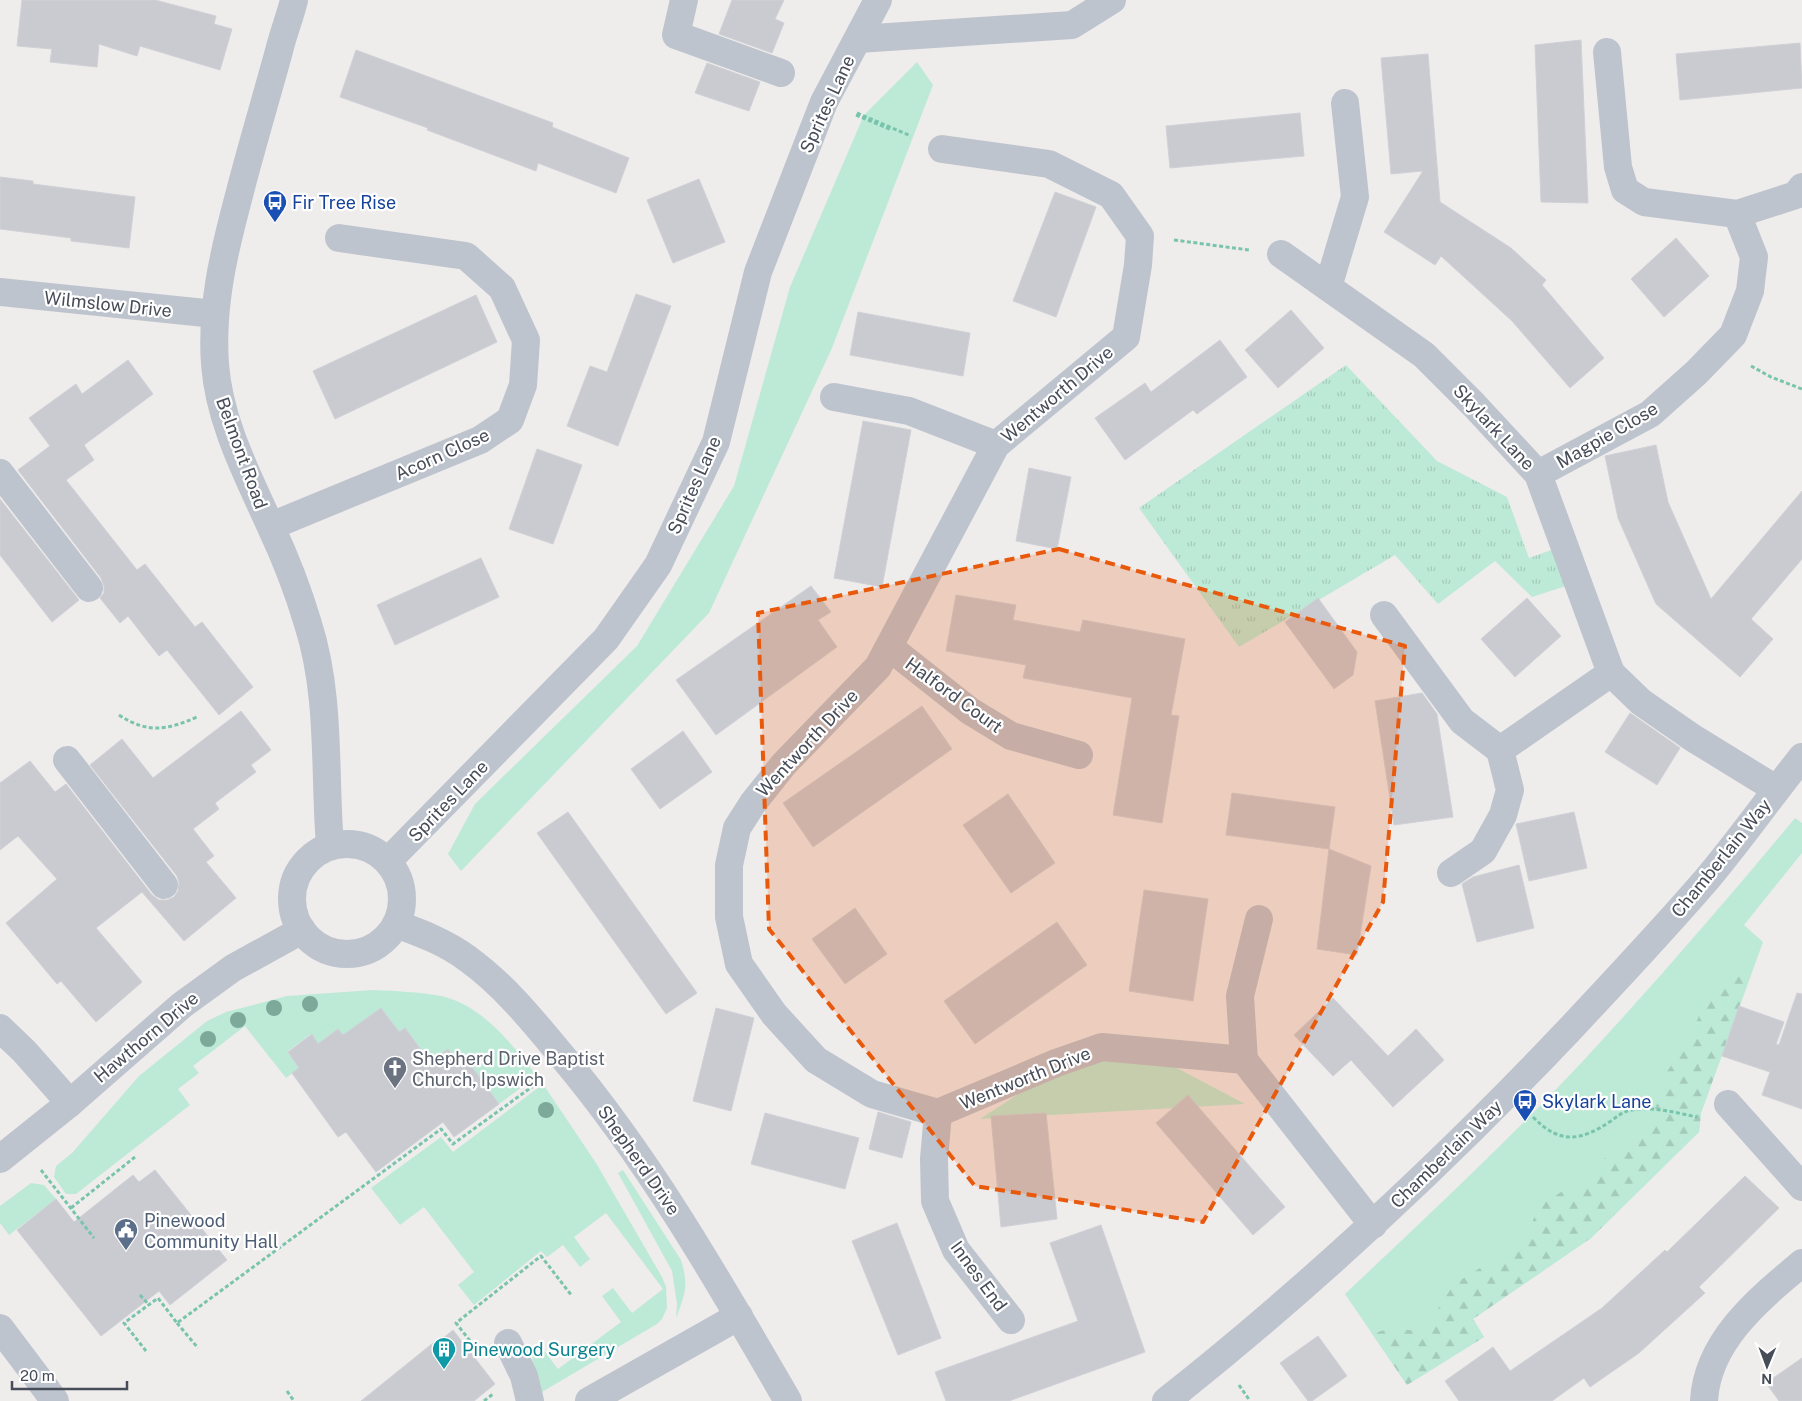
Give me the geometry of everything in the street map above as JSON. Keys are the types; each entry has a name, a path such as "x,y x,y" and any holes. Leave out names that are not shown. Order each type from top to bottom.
{"street":[{"name":"Belmont Road","path":"294,0 250,152 221,267 215,314 215,356 220,397 237,451 271,526 301,602 314,644 319,667 324,711 330,846"},
{"path":"684,0 676,35 781,73"},
{"name":"Sprites Lane","path":"388,862 606,640 658,565 716,442 758,272 824,102 878,0"},
{"path":"858,39 1072,25 1112,0"},
{"path":"1606,52 1618,167 1625,190 1644,202 1737,214 1796,195 1802,187"},
{"path":"1328,287 1355,196 1345,103"},
{"path":"942,149 1049,164 1111,195 1140,236"},
{"name":"Magpie Close","path":"1538,474 1650,414 1720,349 1733,334 1750,292 1754,257 1737,214"},
{"name":"Wentworth Drive","path":"1140,236 1138,265 1126,337 996,445 878,667 784,764 753,803 737,828 729,865 729,917 739,964 774,1014 816,1060 872,1094 938,1113 1056,1063 1102,1047 1244,1060"},
{"name":"Acorn Close","path":"271,526 480,440 510,420 523,385 526,340 502,288 466,256 339,238"},
{"name":"Skylark Lane","path":"1281,254 1424,355 1474,405 1538,474 1612,673 1641,702 1693,738 1776,789"},
{"name":"Wilmslow Drive","path":"0,292 215,314"},
{"path":"834,397 909,411 996,445"},
{"path":"1,474 89,588"},
{"path":"1384,615 1462,721 1500,750 1510,790 1503,815 1483,851 1451,873"},
{"name":"Halford Court","path":"889,647 970,711 1011,736 1080,755"},
{"path":"1500,750 1612,673"},
{"name":"Chamberlain Way","path":"1166,1401 1220,1358 1372,1225 1510,1093 1624,972 1708,878 1802,757"},
{"path":"67,760 164,885"},
{"path":"342,844 367,847 378,853 388,862 397,875 402,891 402,908 396,924 378,945 365,951 351,954 337,953 323,948 302,930 296,919 292,894 295,882 308,860 330,846 342,844"},
{"path":"1260,919 1240,996 1244,1060 1372,1225"},
{"name":"Shepherd Drive","path":"396,924 439,941 467,958 493,979 532,1020 585,1084 624,1135 682,1222 788,1401"},
{"name":"Hawthorn Drive","path":"0,1159 70,1103 182,1004 233,968 302,930"},
{"path":"0,1028 24,1051 70,1103"},
{"path":"1728,1104 1802,1187"},
{"name":"Innes End","path":"938,1113 934,1159 935,1201 956,1250 1011,1320"},
{"path":"1704,1401 1713,1363 1724,1341 1753,1308 1802,1262"},
{"path":"589,1401 738,1316"},
{"path":"0,1328 55,1401"},
{"path":"508,1343 524,1376 530,1401"}],"path":[{"path":"824,102 864,115 942,149"},
{"path":"1140,236 1281,254"},
{"path":"1720,349 1771,377 1802,389"},
{"path":"118,715 130,722 152,728 175,726 197,716"},
{"path":"177,1323 441,1129 453,1144 544,1078"},
{"path":"1510,1093 1545,1128 1565,1137 1584,1136 1622,1113 1635,1109 1664,1111 1705,1119"},
{"path":"71,1208 135,1157"},
{"path":"40,1169 94,1238"},
{"path":"140,1295 149,1305"},
{"path":"146,1352 124,1323 158,1298 198,1348"},
{"path":"287,1391 294,1401"}],"highlighted area":[{"path":"1059,549 1405,646 1383,902 1203,1222 975,1186 769,929 758,613"}],"green space":[{"path":"917,62 933,85 832,348 709,613 461,871 448,854 475,804 637,646 734,486 790,287 864,115"},
{"path":"1346,365 1437,461 1507,497 1529,558 1557,548 1569,585 1532,597 1495,561 1438,604 1395,555 1239,647 1139,508"},
{"path":"1795,818 1802,823 1802,853 1744,925 1763,942 1701,1113 1699,1132 1591,1238 1473,1319 1484,1337 1407,1385 1345,1294 1495,1150 1583,1061 1690,941"},
{"path":"1730,974 1750,977 1701,1113 1699,1132 1591,1238 1473,1319 1484,1337 1407,1385 1373,1335 1393,1329 1430,1335 1434,1315 1454,1284 1480,1268 1503,1262 1520,1250 1528,1235 1538,1206 1563,1191 1587,1184 1606,1156 1632,1147 1666,1091 1666,1073 1690,1039 1710,987"},
{"path":"373,990 441,996 470,1008 507,1039 537,1076 499,1104 464,1056 457,1061 448,1049 424,1067 418,1045 404,1028 399,1032 343,1035 338,1029 318,1044 311,1034 288,1051 299,1068 286,1078 245,1026 193,1066 199,1073 178,1089 190,1105 76,1194 66,1194 54,1177 56,1166 72,1153 139,1076 207,1021 226,1012 287,996"},
{"path":"1097,1060 1175,1067 1245,1104 980,1119 1020,1093"},
{"path":"543,1084 596,1163 662,1277 666,1287 667,1308 662,1319 657,1324 542,1392 532,1355 533,1350 539,1344 558,1369 621,1322 602,1296 613,1288 632,1313 663,1289 606,1213 574,1237 590,1259 580,1267 563,1245 547,1257 541,1251 474,1305 458,1285 474,1272 424,1207 400,1225 371,1188 441,1137 453,1152"},
{"path":"623,1170 681,1260 685,1277 685,1290 676,1318 677,1304 672,1271 618,1173"},
{"path":"31,1183 44,1185 56,1199 9,1235 0,1223 0,1206"}],"building":[{"path":"22,0 155,0 216,16 214,24 232,29 220,70 140,46 137,56 99,44 97,67 50,62 52,49 17,46"},
{"path":"732,0 784,0 775,19 784,23 772,53 719,34"},
{"path":"1581,40 1588,203 1541,202 1535,45"},
{"path":"1800,43 1802,88 1680,100 1676,54"},
{"path":"356,50 553,123 552,127 629,158 616,193 538,163 536,171 427,130 428,128 340,97"},
{"path":"1428,54 1440,202 1511,248 1546,280 1542,285 1604,358 1570,388 1512,321 1441,256 1435,265 1384,232 1423,171 1391,174 1381,58"},
{"path":"707,63 760,82 749,111 695,93"},
{"path":"1300,113 1304,156 1170,168 1166,126"},
{"path":"0,177 33,181 33,184 135,197 129,248 71,241 71,238 0,229"},
{"path":"699,179 725,242 673,263 647,200"},
{"path":"1055,192 1096,207 1056,317 1013,301"},
{"path":"1676,238 1709,276 1664,317 1631,279"},
{"path":"636,294 671,306 618,446 567,426 590,366 607,372"},
{"path":"476,295 497,342 335,419 313,371"},
{"path":"1291,310 1324,348 1278,388 1245,350"},
{"path":"858,312 970,333 963,376 850,355"},
{"path":"1220,340 1247,377 1197,414 1193,410 1125,460 1095,418 1145,383 1151,392"},
{"path":"128,360 153,394 84,445 94,460 66,480 137,570 145,564 195,627 202,622 253,687 219,715 167,650 159,656 128,616 120,623 100,598 104,593 101,578 18,470 50,446 29,418 76,384 82,394"},
{"path":"863,421 911,430 882,587 834,578"},
{"path":"1656,445 1668,502 1711,599 1802,491 1802,559 1751,619 1773,639 1740,677 1656,604 1618,518 1605,456"},
{"path":"537,449 582,465 553,544 509,529"},
{"path":"1029,468 1071,477 1057,549 1016,541"},
{"path":"0,499 79,600 52,622 0,555"},
{"path":"481,558 499,597 395,645 377,605"},
{"path":"811,586 831,612 818,620 837,647 716,735 676,680"},
{"path":"956,595 1016,605 1013,620 1080,632 1083,620 1185,639 1171,715 1179,716 1162,823 1113,815 1132,698 1023,678 1026,665 946,651"},
{"path":"1318,598 1357,652 1353,675 1334,689 1285,622"},
{"path":"1527,598 1561,636 1515,677 1481,639"},
{"path":"1422,693 1437,714 1453,817 1394,825 1375,701"},
{"path":"922,706 952,749 813,847 783,803"},
{"path":"241,711 271,750 251,765 256,772 215,803 219,809 193,829 214,856 206,862 236,898 184,941 142,892 96,928 142,982 96,1022 61,981 57,984 6,923 57,879 18,836 0,850 0,783 30,761 55,792 66,784 152,895 159,900 167,900 174,897 178,891 179,883 177,876 90,765 122,739 153,778"},
{"path":"1630,713 1680,748 1657,785 1605,752"},
{"path":"683,731 712,772 660,809 631,769"},
{"path":"1232,793 1335,807 1329,849 1226,835"},
{"path":"1008,794 1055,863 1011,893 963,825"},
{"path":"568,812 697,993 666,1014 537,833"},
{"path":"1574,812 1587,868 1529,881 1516,824"},
{"path":"1329,849 1371,866 1357,955 1317,949"},
{"path":"1519,865 1534,928 1477,942 1462,884 1473,877"},
{"path":"1144,890 1208,899 1193,1001 1129,991"},
{"path":"855,908 887,954 845,984 812,939"},
{"path":"1057,922 1087,965 975,1044 944,1001"},
{"path":"1797,993 1802,994 1802,1109 1762,1095 1770,1072 1722,1056 1739,1006 1784,1022 1776,1044 1779,1045"},
{"path":"1333,998 1388,1056 1416,1029 1444,1060 1393,1107 1351,1060 1333,1076 1294,1035"},
{"name":"Shepherd Drive Baptist Church, Ipswich","path":"381,1008 399,1032 405,1028 430,1062 448,1049 457,1061 464,1056 499,1104 454,1137 443,1122 376,1172 346,1132 338,1137 292,1073 299,1068 288,1052 312,1034 318,1044 338,1029 343,1035"},
{"path":"716,1008 754,1018 731,1111 693,1101"},
{"path":"1188,1095 1285,1207 1253,1235 1156,1123"},
{"path":"878,1112 911,1122 902,1158 869,1149"},
{"path":"765,1113 859,1138 845,1189 751,1164"},
{"path":"1046,1113 1057,1219 1001,1227 991,1116"},
{"name":"Pinewood Community Hall","path":"155,1170 227,1260 170,1305 159,1291 101,1336 17,1230 56,1199 74,1222 133,1175 139,1182"},
{"path":"1745,1176 1779,1208 1699,1287 1705,1293 1639,1353 1590,1387 1584,1378 1552,1401 1459,1401 1445,1381 1493,1347 1510,1371 1602,1308 1665,1250 1667,1252"},
{"path":"897,1223 941,1338 898,1355 852,1241"},
{"path":"1101,1225 1145,1352 1009,1401 946,1401 935,1372 1078,1321 1050,1243"},
{"name":"Pinewood Surgery","path":"453,1330 495,1384 474,1401 361,1401 438,1339 440,1341"},
{"path":"1318,1336 1347,1376 1312,1401 1308,1401 1280,1363"},
{"path":"1802,1358 1802,1401 1779,1401 1766,1383"}],"place":[{"name":"Fir Tree Rise","path":"275,223"},
{"name":"Shepherd Drive Baptist Church, Ipswich","path":"395,1089"},
{"name":"Skylark Lane","path":"1525,1122"},
{"name":"Pinewood Community Hall","path":"126,1251"},
{"name":"Pinewood Surgery","path":"444,1370"}]}
